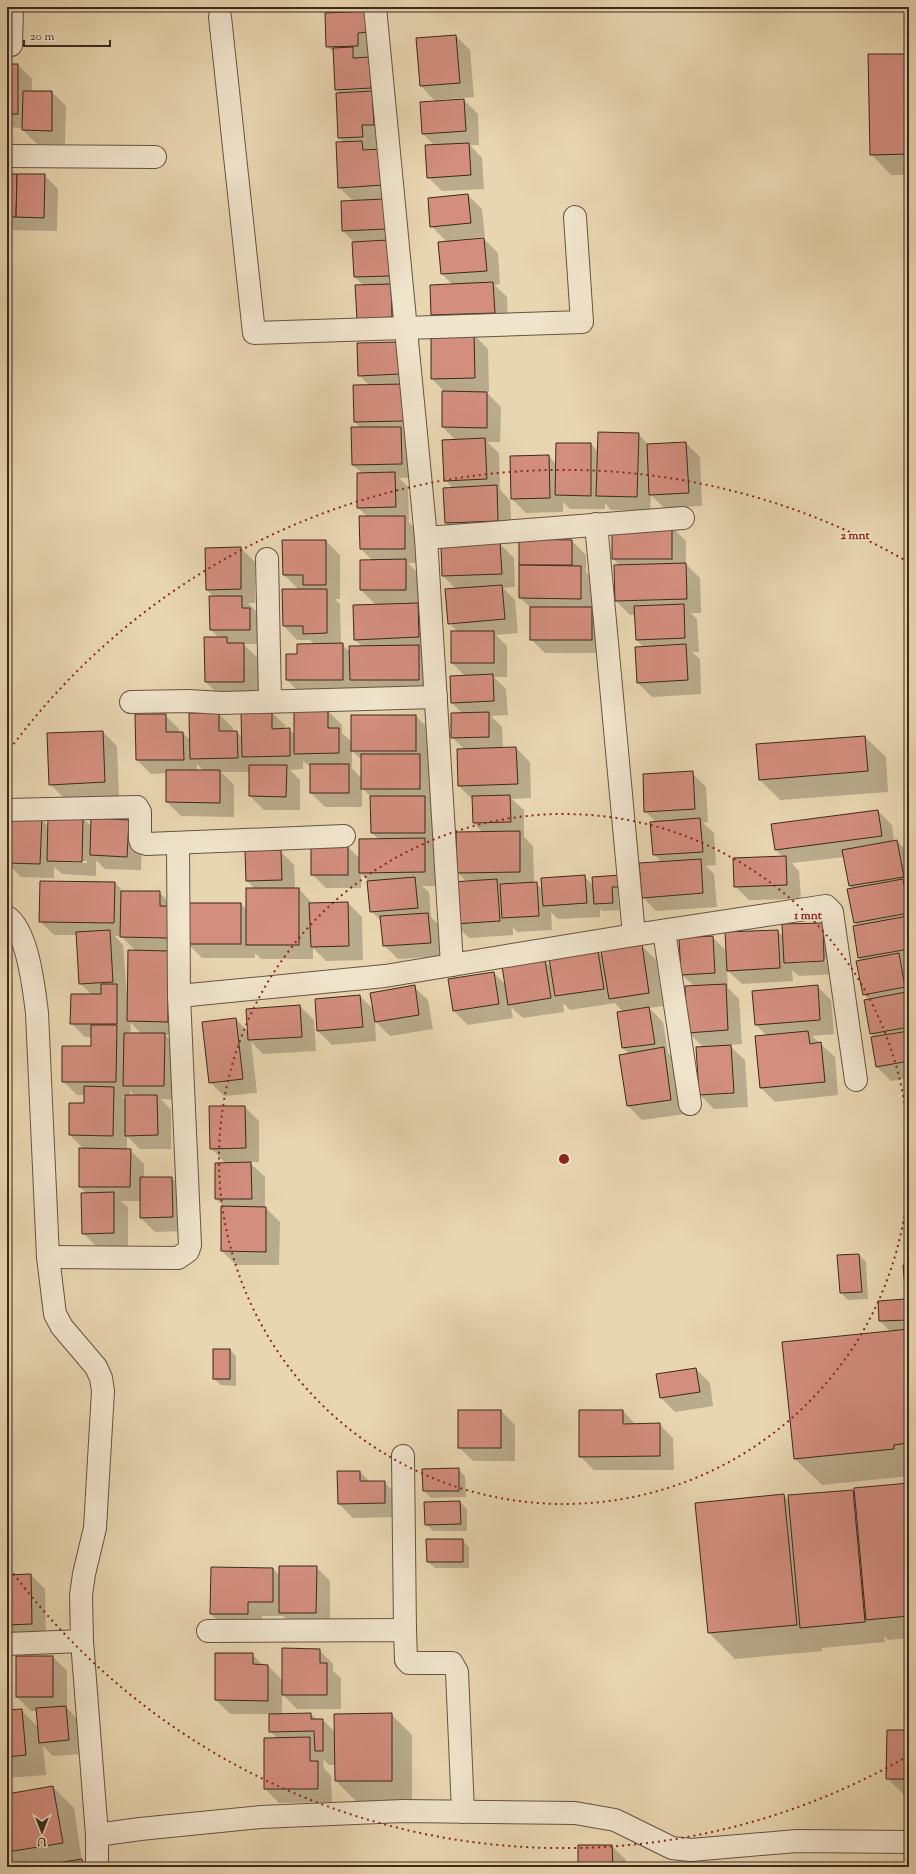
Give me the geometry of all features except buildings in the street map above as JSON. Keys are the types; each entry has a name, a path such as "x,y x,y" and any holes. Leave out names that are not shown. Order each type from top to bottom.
{"street":[{"path":"11,45 12,7"},
{"path":"376,7 426,538 452,965"},
{"path":"220,17 254,333 582,322 575,217"},
{"path":"7,156 155,157"},
{"path":"426,538 683,518"},
{"path":"596,524 634,935"},
{"path":"267,559 270,702"},
{"path":"131,702 270,702 436,697"},
{"path":"7,810 137,807 140,812 141,842 147,844 344,836"},
{"path":"48,1257 178,1258 188,1251 190,1245 179,996 178,843"},
{"path":"179,996 385,976 822,906 830,908 832,912 856,1080"},
{"path":"7,917 12,921 19,932 34,984 48,1257 55,1314 62,1327 96,1367 101,1378 102,1391 95,1528 84,1574 81,1595 82,1641 97,1835 97,1867"},
{"path":"664,931 690,1104"},
{"path":"403,1456 406,1660 412,1664 452,1662 457,1672 463,1812"},
{"path":"208,1631 405,1630"},
{"path":"7,1644 82,1641"},
{"path":"97,1835 140,1829 261,1817 403,1811 575,1813 615,1820 672,1848 691,1850 797,1841 909,1842"}]}
